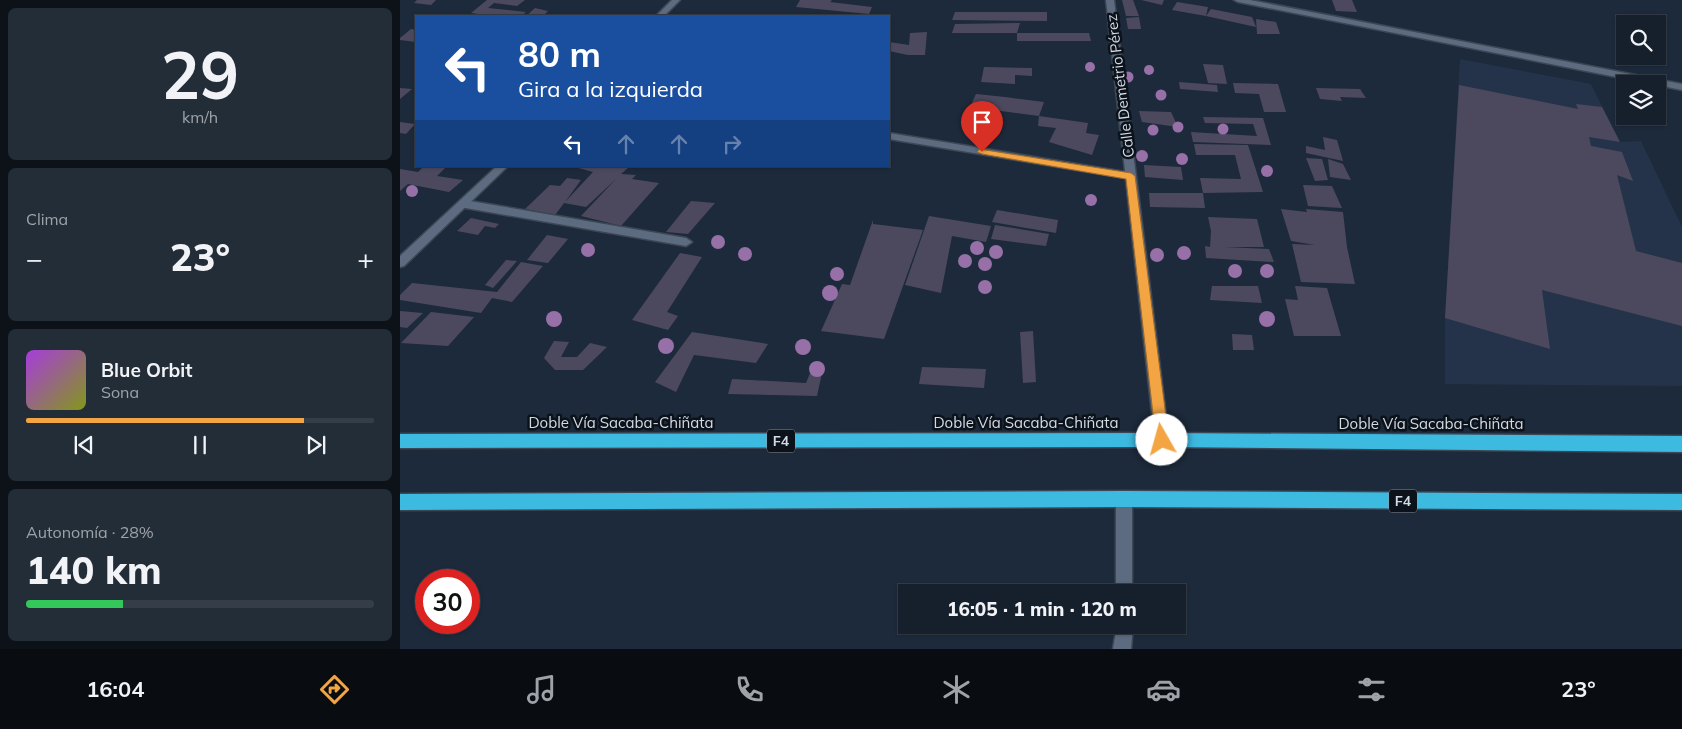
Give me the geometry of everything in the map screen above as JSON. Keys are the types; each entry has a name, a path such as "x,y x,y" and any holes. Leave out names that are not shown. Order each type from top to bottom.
{"highway":[{"name":"Doble Vía Sacaba-Chiñata","path":"400,441 1162,440 1682,444"},
{"name":"F4","path":"400,502 1124,499 1682,502"}],"street":[{"path":"661,15 676,0"},
{"name":"Calle Demetrio Pérez","path":"1110,0 1162,440"},
{"path":"1238,0 1682,87"},
{"path":"890,136 1131,176"},
{"path":"400,264 502,167"},
{"path":"464,204 686,242"},
{"path":"1124,499 1124,584"},
{"path":"1122,649 1123,634"}],"shaded area":[{"path":"1460,59 1591,84 1620,142 1641,141 1682,227 1682,386 1445,384 1445,318"}],"building":[{"path":"417,0 436,0 431,5 414,3"},
{"path":"487,0 525,0 517,6 494,3 488,8 526,12 522,15 471,13"},
{"path":"800,0 832,0 830,2 872,7 869,14 796,7"},
{"path":"1122,0 1133,0 1139,16 1126,16"},
{"path":"1141,0 1164,0 1162,5"},
{"path":"1332,0 1352,0 1357,12 1336,11"},
{"path":"1177,2 1208,7 1206,16 1172,10"},
{"path":"535,8 548,11 544,15 527,15"},
{"path":"1211,9 1252,17 1256,27 1206,16"},
{"path":"955,12 1047,12 1047,21 952,20"},
{"path":"1139,17 1141,29 1128,29 1126,18"},
{"path":"1256,19 1276,22 1280,34 1257,34"},
{"path":"1020,23 1017,33 952,33 955,24"},
{"path":"411,29 415,30 415,42 400,40"},
{"path":"927,32 925,55 908,55 890,51 890,42 909,45 910,33"},
{"path":"1017,33 1089,33 1091,41 1017,41"},
{"path":"1203,64 1223,65 1227,84 1208,83"},
{"path":"984,67 1032,68 1032,76 1015,75 1015,84 981,82"},
{"path":"1179,82 1217,85 1218,92 1180,89"},
{"path":"1233,83 1278,84 1286,112 1264,112 1259,94 1235,93"},
{"path":"1459,85 1578,109 1576,104 1602,107 1620,142 1589,137 1591,146 1622,152 1633,181 1617,175 1636,251 1682,263 1682,326 1542,290 1550,349 1445,318"},
{"path":"400,88 412,89 400,99"},
{"path":"1316,88 1360,89 1366,98 1340,97 1342,101 1320,99"},
{"path":"976,94 1044,102 1039,116 970,107"},
{"path":"1139,111 1171,112 1178,127 1142,122"},
{"path":"1039,116 1088,123 1086,133 1099,135 1092,155 1049,142 1056,128 1038,126"},
{"path":"1203,117 1263,118 1271,145 1193,142 1191,132 1257,136 1253,124 1205,123"},
{"path":"400,122 415,124 406,134 400,133"},
{"path":"1323,137 1337,140 1343,161 1306,153 1306,146 1325,150"},
{"path":"1194,144 1248,145 1263,192 1203,193 1200,178 1241,179 1235,155 1196,155"},
{"path":"1306,158 1322,159 1328,180 1315,181"},
{"path":"1328,159 1343,164 1351,180 1330,177"},
{"path":"1144,165 1181,167 1183,180 1145,177"},
{"path":"423,167 446,167 437,176 463,180 449,192 408,184 400,191 400,169 418,172"},
{"path":"575,167 629,167 621,174 636,175 632,179 659,183 621,226 581,216 616,179 586,207 564,203 555,215 525,209 550,185 560,186 567,178 581,180 565,202 593,172"},
{"path":"1303,185 1332,186 1342,208 1308,206"},
{"path":"1149,193 1203,193 1205,208 1150,207"},
{"path":"691,201 715,203 688,234 666,232"},
{"path":"1281,209 1307,212 1306,209 1343,212 1347,247 1355,284 1301,282 1292,244 1315,245 1291,241"},
{"path":"997,210 1058,220 1056,233 992,222"},
{"path":"929,216 991,226 986,242 952,236 941,293 905,285"},
{"path":"1208,217 1257,219 1264,247 1224,247 1269,249 1274,262 1206,258 1205,246 1210,247 1211,231"},
{"path":"471,218 499,224 495,228 485,226 478,235 457,231"},
{"path":"873,220 873,224 923,230 884,339 821,331 842,284 850,285"},
{"path":"995,225 1049,234 1046,246 991,239"},
{"path":"547,235 568,239 548,263 527,260"},
{"path":"680,253 702,257 667,312 678,316 668,330 632,320"},
{"path":"506,260 517,261 493,288 485,285"},
{"path":"521,262 543,266 512,302 492,298 481,313 400,300 400,295 412,283 497,292"},
{"path":"1212,286 1258,286 1262,303 1210,300"},
{"path":"1295,286 1327,288 1341,336 1294,336 1285,299 1298,300"},
{"path":"400,311 423,313 407,328 400,327"},
{"path":"431,312 474,317 448,346 401,343"},
{"path":"1033,331 1036,382 1023,383 1020,332"},
{"path":"692,332 768,344 756,363 694,355 676,392 655,382"},
{"path":"1232,334 1252,335 1254,350 1233,350"},
{"path":"554,341 569,342 561,357 577,357 590,343 607,347 583,370 555,370 544,358"},
{"path":"922,367 986,369 984,388 919,384"},
{"path":"810,373 822,373 817,396 728,394 732,379 806,383"}],"route":[{"path":"982,152 1131,176 1162,440"}]}
